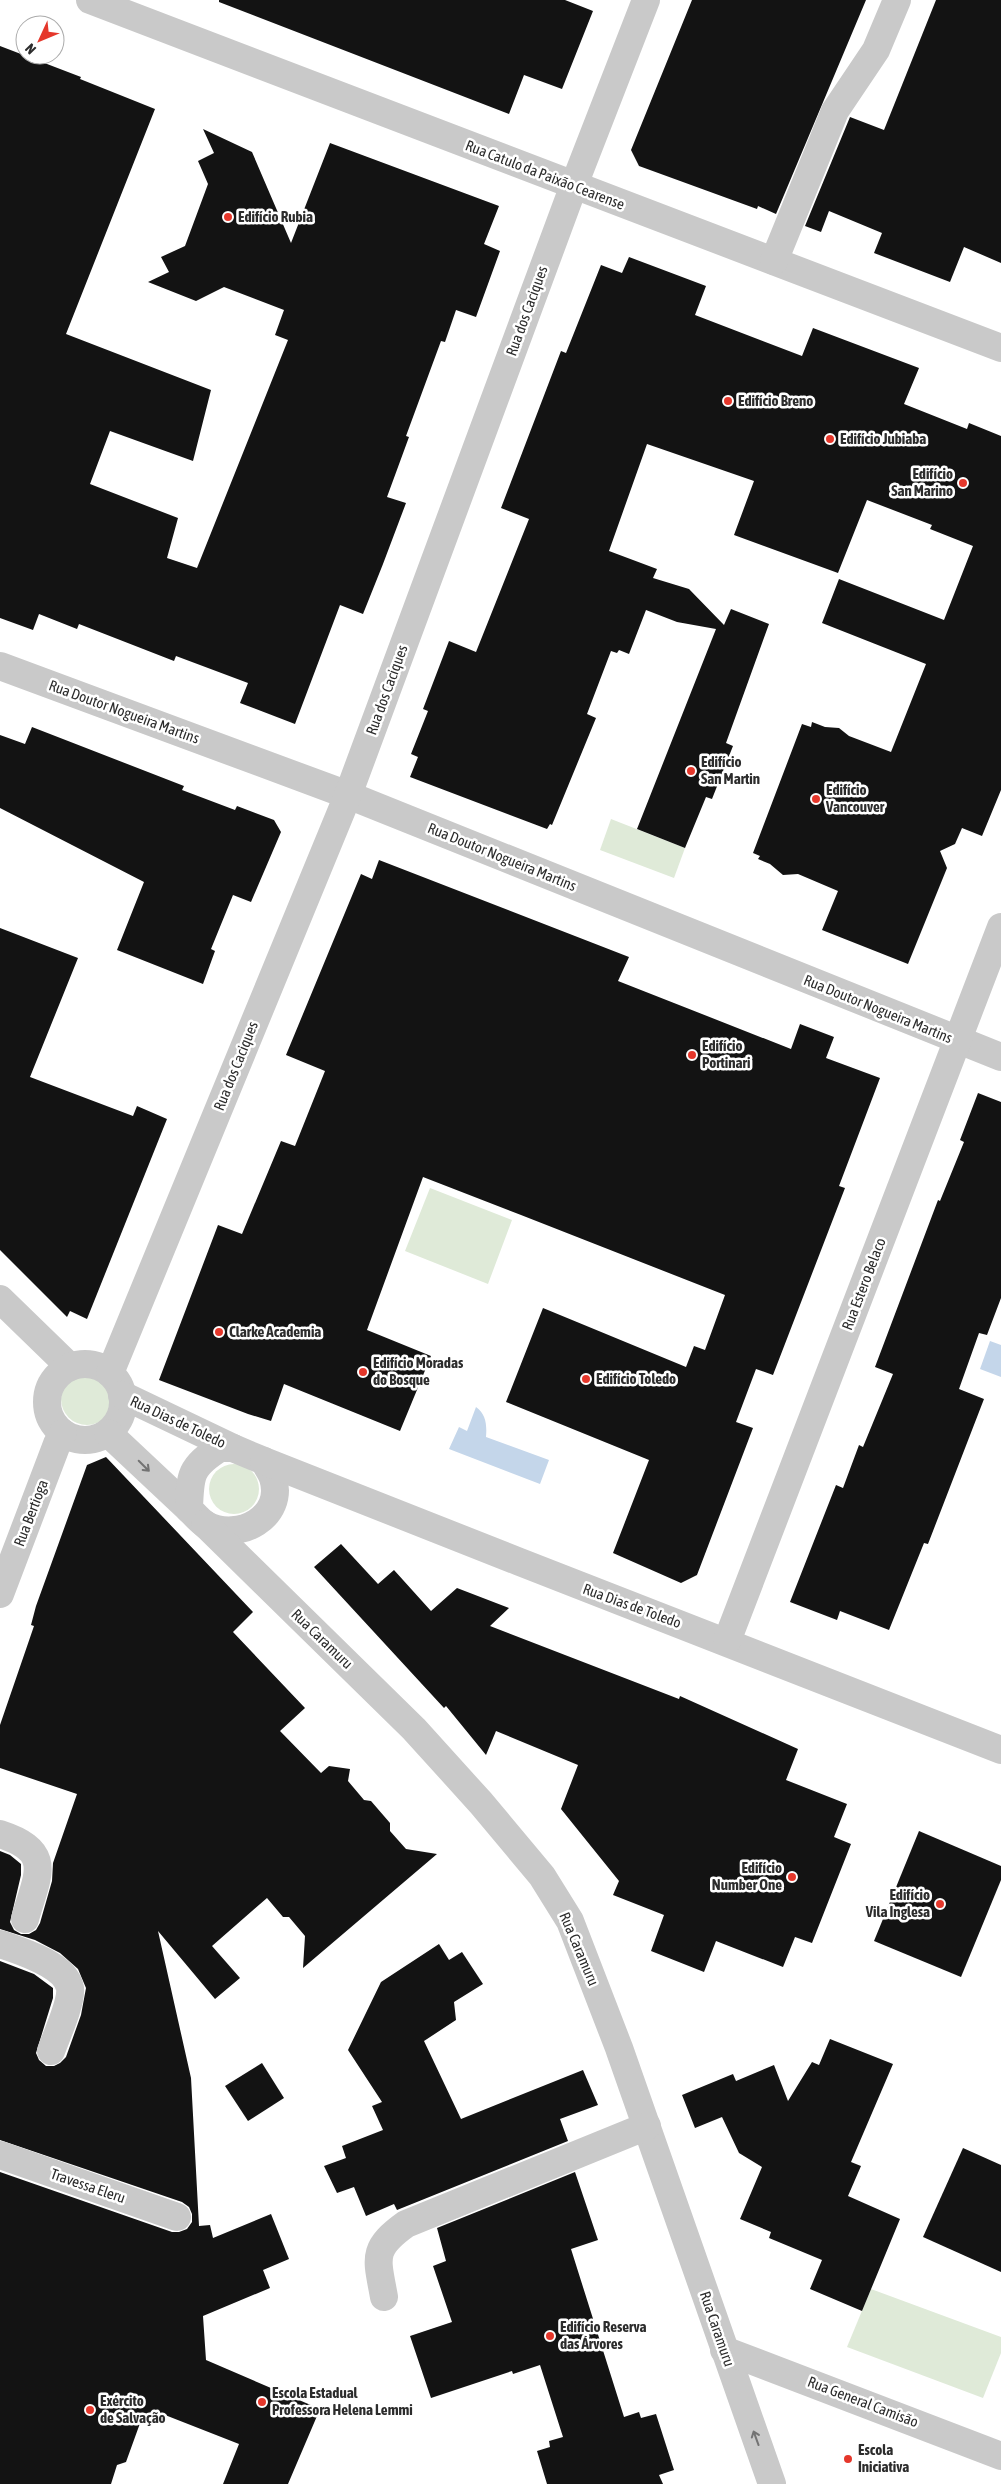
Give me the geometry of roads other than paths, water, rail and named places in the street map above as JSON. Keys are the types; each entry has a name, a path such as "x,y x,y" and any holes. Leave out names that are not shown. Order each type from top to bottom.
{"street":[{"name":"Rua Catulo da Paixão Cearense","path":"90,0 1001,348"},
{"name":"Rua dos Caciques","path":"116,1384 348,795 574,186 646,0"},
{"path":"774,261 835,111 876,50 897,0"},
{"name":"Rua Doutor Nogueira Martins","path":"0,666 348,795 1001,1058"},
{"name":"Rua Estero Belaco","path":"727,1641 1001,927"},
{"path":"0,1299 70,1367"},
{"path":"83,1364 98,1366 116,1384 120,1415 108,1433 93,1440 78,1440 63,1433 52,1421 47,1406 48,1390 57,1376 70,1367 83,1364"},
{"name":"Rua Dias de Toledo","path":"116,1384 233,1448"},
{"name":"Rua Bertioga","path":"0,1594 57,1444 63,1433"},
{"name":"Rua Caramuru","path":"108,1433 197,1517 414,1729 481,1803 542,1876 570,1921 619,2048 772,2484"},
{"path":"220,1448 233,1448 264,1461 274,1480 273,1500 262,1519 245,1530 224,1531 197,1517 190,1482 200,1460 220,1448"},
{"name":"Rua Dias de Toledo","path":"264,1461 559,1579 727,1641 1001,1750"},
{"path":"0,1834 16,1839 28,1847 35,1854 39,1862 25,1919"},
{"path":"0,1944 43,1961 53,1967 67,1982 70,1995 51,2051"},
{"path":"384,2297 378,2261 381,2247 392,2234 406,2224 647,2126"},
{"name":"Travessa Eleru","path":"0,2155 177,2218"},
{"name":"Rua General Camisão","path":"724,2350 1001,2456"}],"water":[{"path":"990,1341 1001,1345 1001,1377 980,1369"},
{"path":"476,1407 482,1413 485,1420 486,1437 549,1460 540,1484 449,1449 459,1427 467,1431"}],"place":[{"name":"Edifício Rubia","path":"228,217"},
{"name":"Edifício Breno","path":"728,401"},
{"name":"Edifício Jubiaba","path":"830,439"},
{"name":"Edifício San Marino","path":"963,483"},
{"name":"Edifício San Martin","path":"691,771"},
{"name":"Edifício Vancouver","path":"816,799"},
{"name":"Edifício Portinari","path":"692,1055"},
{"name":"Clarke Academia","path":"219,1332"},
{"name":"Edifício Moradas do Bosque","path":"363,1372"},
{"name":"Edifício Toledo","path":"586,1379"},
{"name":"Edifício Number One","path":"792,1877"},
{"name":"Edifício Vila Inglesa","path":"940,1904"},
{"name":"Edifício Reserva das Árvores","path":"550,2336"},
{"name":"Escola Estadual Professora Helena Lemmi","path":"262,2402"},
{"name":"Exército de Salvação","path":"90,2410"},
{"name":"Escola Iniciativa","path":"848,2459"}]}
